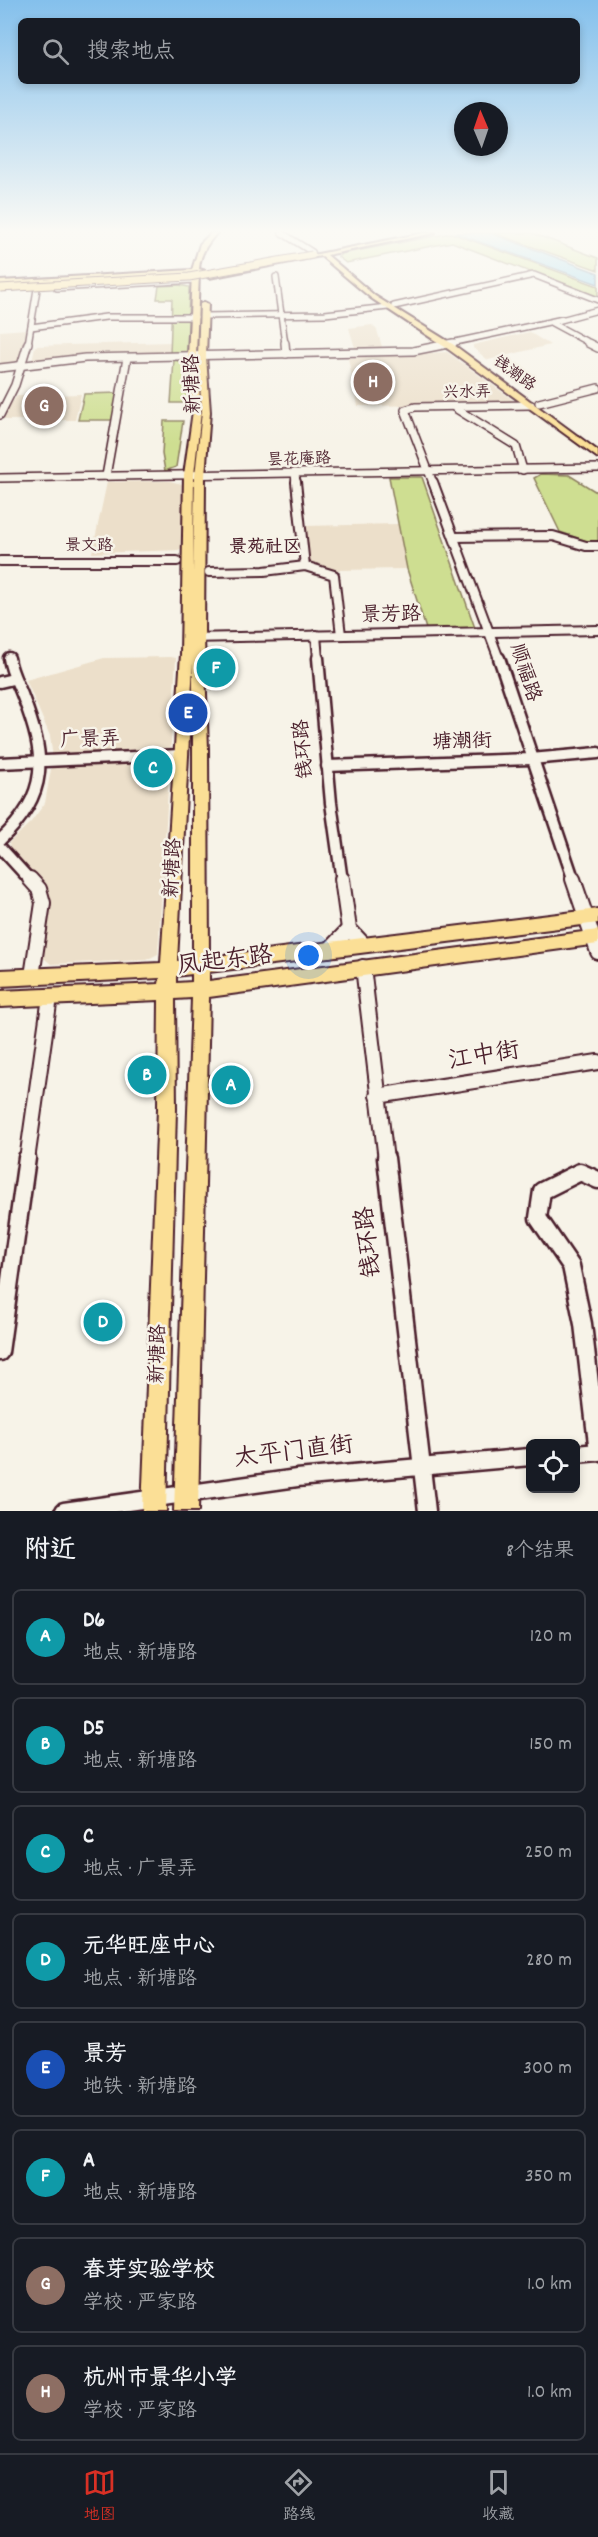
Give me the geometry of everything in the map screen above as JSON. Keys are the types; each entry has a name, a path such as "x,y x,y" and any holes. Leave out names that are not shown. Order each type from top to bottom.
{"main road":[{"name":"新塘路","path":"194,475 206,412 199,304"},
{"name":"新塘路","path":"186,1501 201,967 201,749 192,638 196,411 192,356 203,304"},
{"name":"钱潮路","path":"388,304 452,345 598,447"},
{"name":"钱潮路","path":"535,404 598,455"},
{"name":"新塘路","path":"154,1503 167,1109 168,970 187,654 192,638"},
{"name":"凤起东路","path":"0,978 201,967 593,916"},
{"name":"凤起东路","path":"0,999 199,990 363,968 596,942"}],"street":[{"path":"0,415 12,395 22,366 35,304"},
{"path":"279,304 286,354"},
{"path":"31,327 106,317 342,313 402,304"},
{"path":"552,322 598,310"},
{"path":"202,356 391,352 452,345 598,310"},
{"path":"0,368 86,358 393,354 452,345 598,310"},
{"path":"542,322 563,319"},
{"path":"552,322 598,348"},
{"path":"106,476 127,358"},
{"name":"兴水弄","path":"405,410 415,407 535,404 598,388"},
{"path":"452,407 474,418 516,446 523,470"},
{"name":"顺福路","path":"405,410 490,632 531,759 593,916 596,942"},
{"name":"昙花庵路","path":"0,478 598,468"},
{"path":"295,473 305,566"},
{"path":"454,537 553,536 586,546 598,546"},
{"name":"景文路","path":"0,561 177,561"},
{"path":"209,572 264,571 305,566 334,575 341,635"},
{"name":"景芳路","path":"192,638 598,630"},
{"name":"钱环路","path":"316,635 327,766 349,929"},
{"path":"0,840 29,810 39,784 41,761 38,741 21,690 13,679 9,658"},
{"path":"0,682 13,679"},
{"name":"塘潮街","path":"327,766 531,759 598,753"},
{"name":"广景弄","path":"0,763 181,755"},
{"path":"0,847 39,889 43,903 32,976"},
{"path":"329,950 349,929 364,945"},
{"name":"钱环路","path":"363,968 427,1511"},
{"path":"0,1352 50,997"},
{"name":"江中街","path":"377,1096 598,1062"},
{"path":"580,1454 598,1452 583,1324 571,1266 538,1218 542,1191 580,1172 598,1180"},
{"name":"太平门直街","path":"64,1511 186,1501 420,1463 526,1456"}],"shaded area":[{"path":"372,325 377,330 383,350 356,351 349,328"},
{"path":"27,329 19,364 0,365 0,331"},
{"path":"529,332 550,345 488,360 473,348 473,345"},
{"path":"170,342 170,355 32,362 35,346"},
{"path":"447,352 513,400 512,402 358,406 348,358"},
{"path":"81,394 75,420 7,420 1,417 17,396"},
{"path":"170,481 186,485 183,550 92,553 107,482"},
{"path":"398,524 407,569 335,570 308,563 304,526"},
{"path":"104,658 176,658 158,954 146,960 51,964 40,955 49,900 43,884 11,851 9,843 31,822 45,803 53,758 50,736 26,680"}],"green space":[{"path":"172,304 188,304 187,353 170,355"},
{"path":"174,360 185,362 187,365 187,403 171,403"},
{"path":"119,393 114,420 78,420 84,394"},
{"path":"164,421 183,421 176,467 165,471 162,454"},
{"path":"541,474 569,475 598,493 598,545 560,532 534,478"},
{"path":"389,477 422,477 475,628 426,629 407,569"}],"place":[{"name":"杭州市景华小学","path":"373,382"},
{"name":"春芽实验学校","path":"44,406"},
{"name":"A","path":"216,668"},
{"name":"景芳","path":"188,713"},
{"name":"C","path":"153,768"},
{"name":"D5","path":"147,1075"},
{"name":"D6","path":"231,1085"},
{"name":"元华旺座中心","path":"103,1322"}],"district":[{"name":"景苑社区","path":"265,548"}]}
